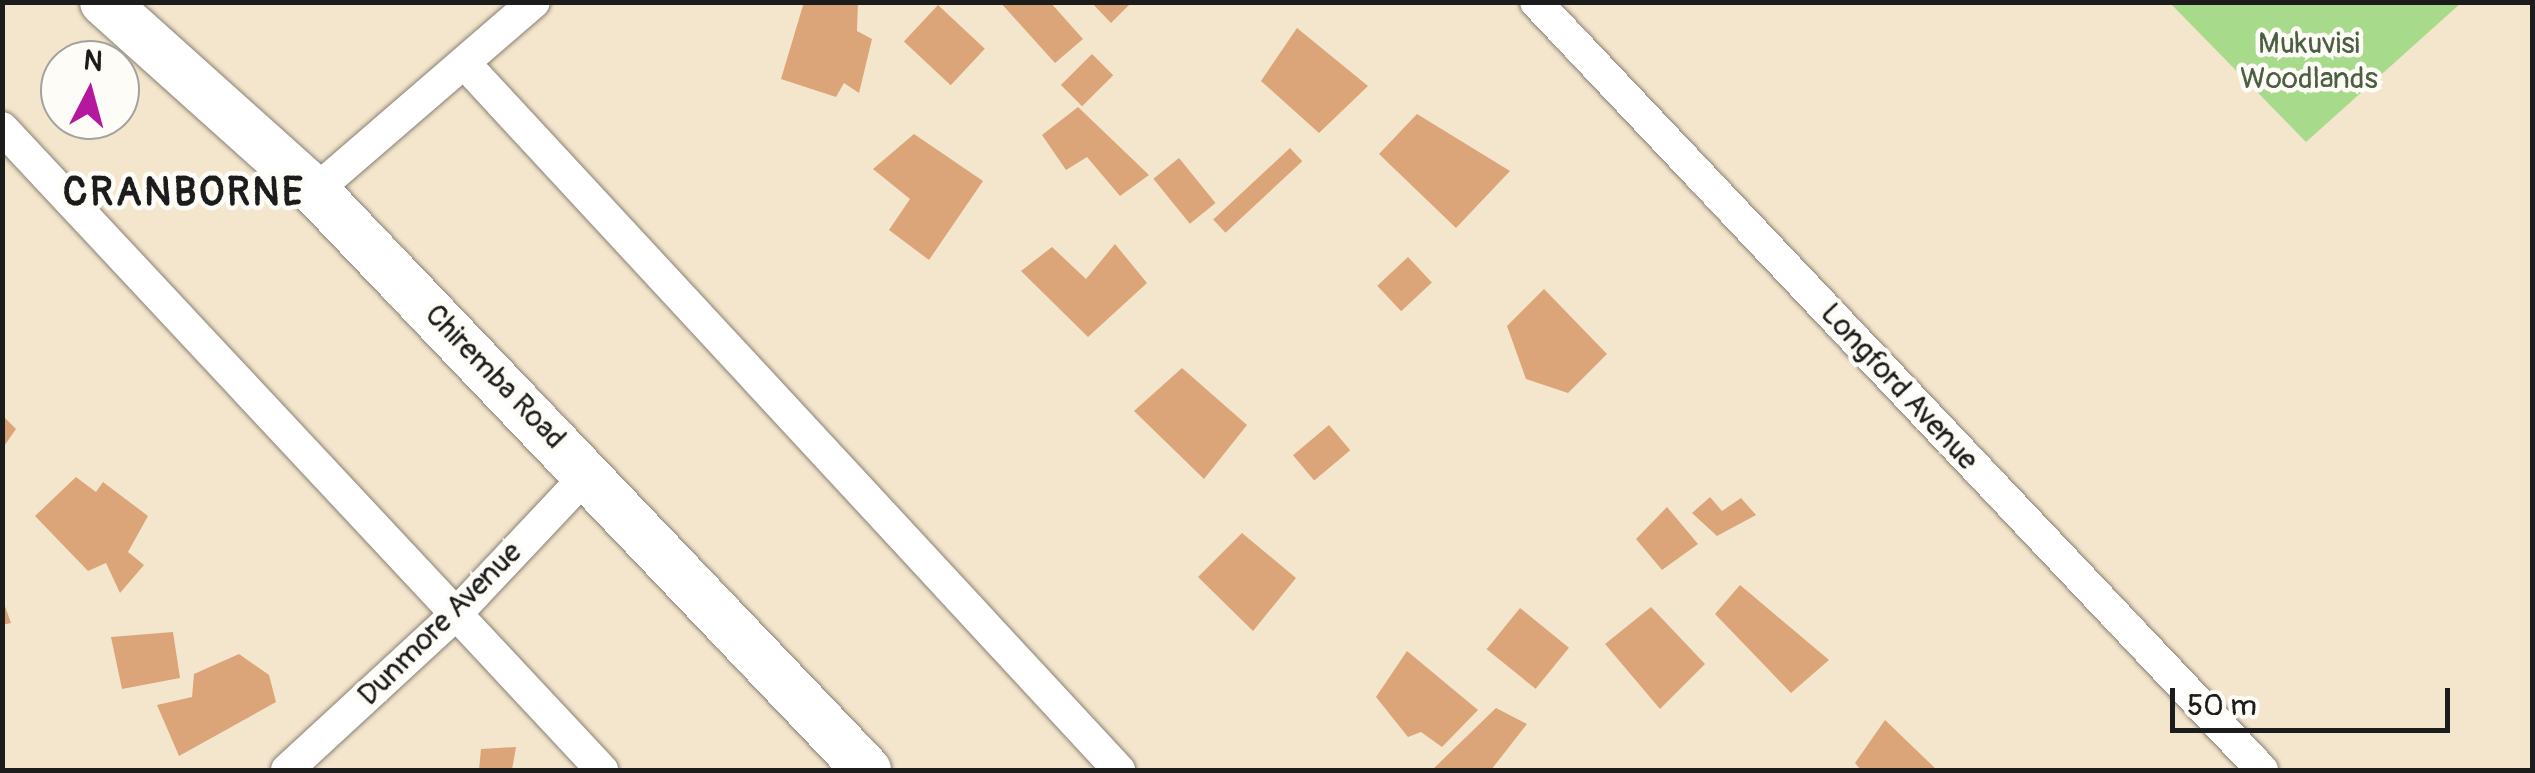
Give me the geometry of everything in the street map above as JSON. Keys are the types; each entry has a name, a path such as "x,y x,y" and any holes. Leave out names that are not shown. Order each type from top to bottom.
{"main road":[{"name":"Chiremba Road","path":"104,2 315,191 589,473 867,770"}],"street":[{"path":"315,191 468,66 534,2"},
{"name":"Longford Avenue","path":"1536,2 2262,770"},
{"path":"468,66 1119,770"},
{"path":"2,128 602,770"},
{"name":"Dunmore Avenue","path":"287,770 455,615 589,473"}],"green space":[{"name":"Mukuvisi Woodlands","path":"2170,3 2461,3 2306,142"}],"building":[{"path":"804,2 858,2 857,31 872,39 859,93 844,83 836,97 781,79"},
{"path":"1000,2 1050,2 1083,39 1055,63"},
{"path":"1091,2 1132,2 1111,23"},
{"path":"938,5 985,49 951,85 904,42"},
{"path":"1297,28 1368,86 1319,133 1261,81"},
{"path":"1092,54 1113,75 1082,106 1061,85"},
{"path":"1078,107 1149,175 1120,196 1087,157 1066,170 1042,135"},
{"path":"1417,114 1510,171 1456,228 1379,154"},
{"path":"914,134 983,181 929,260 889,230 910,199 873,169"},
{"path":"1290,148 1302,161 1225,233 1213,220"},
{"path":"1179,158 1216,203 1190,224 1153,179"},
{"path":"1115,244 1147,283 1088,337 1021,271 1052,247 1086,279"},
{"path":"1408,257 1432,283 1401,311 1377,286"},
{"path":"1544,289 1607,354 1568,393 1526,379 1507,326"},
{"path":"1182,368 1247,425 1204,479 1134,411"},
{"path":"2,415 16,429 2,449"},
{"path":"1329,425 1350,450 1314,480 1293,455"},
{"path":"76,477 96,492 103,482 148,516 128,552 144,565 120,593 106,563 88,571 35,516"},
{"path":"1710,497 1722,511 1741,498 1756,515 1717,536 1692,513"},
{"path":"1667,507 1698,544 1662,570 1636,539"},
{"path":"1242,533 1296,578 1253,631 1198,577"},
{"path":"1740,585 1829,660 1791,693 1715,614"},
{"path":"2,598 11,623 2,625"},
{"path":"1651,607 1705,664 1660,709 1605,644"},
{"path":"1520,608 1569,648 1536,689 1487,649"},
{"path":"173,632 180,678 122,689 111,637"},
{"path":"1407,651 1478,710 1442,747 1421,732 1408,737 1376,697"},
{"path":"239,654 269,675 276,702 179,756 157,705 192,697 194,674"},
{"path":"1496,708 1527,724 1491,770 1432,770"},
{"path":"1885,720 1937,770 1861,770 1855,763"},
{"path":"516,747 512,770 479,770 481,749"}],"district":[{"name":"CRANBORNE","path":"184,193"}]}
